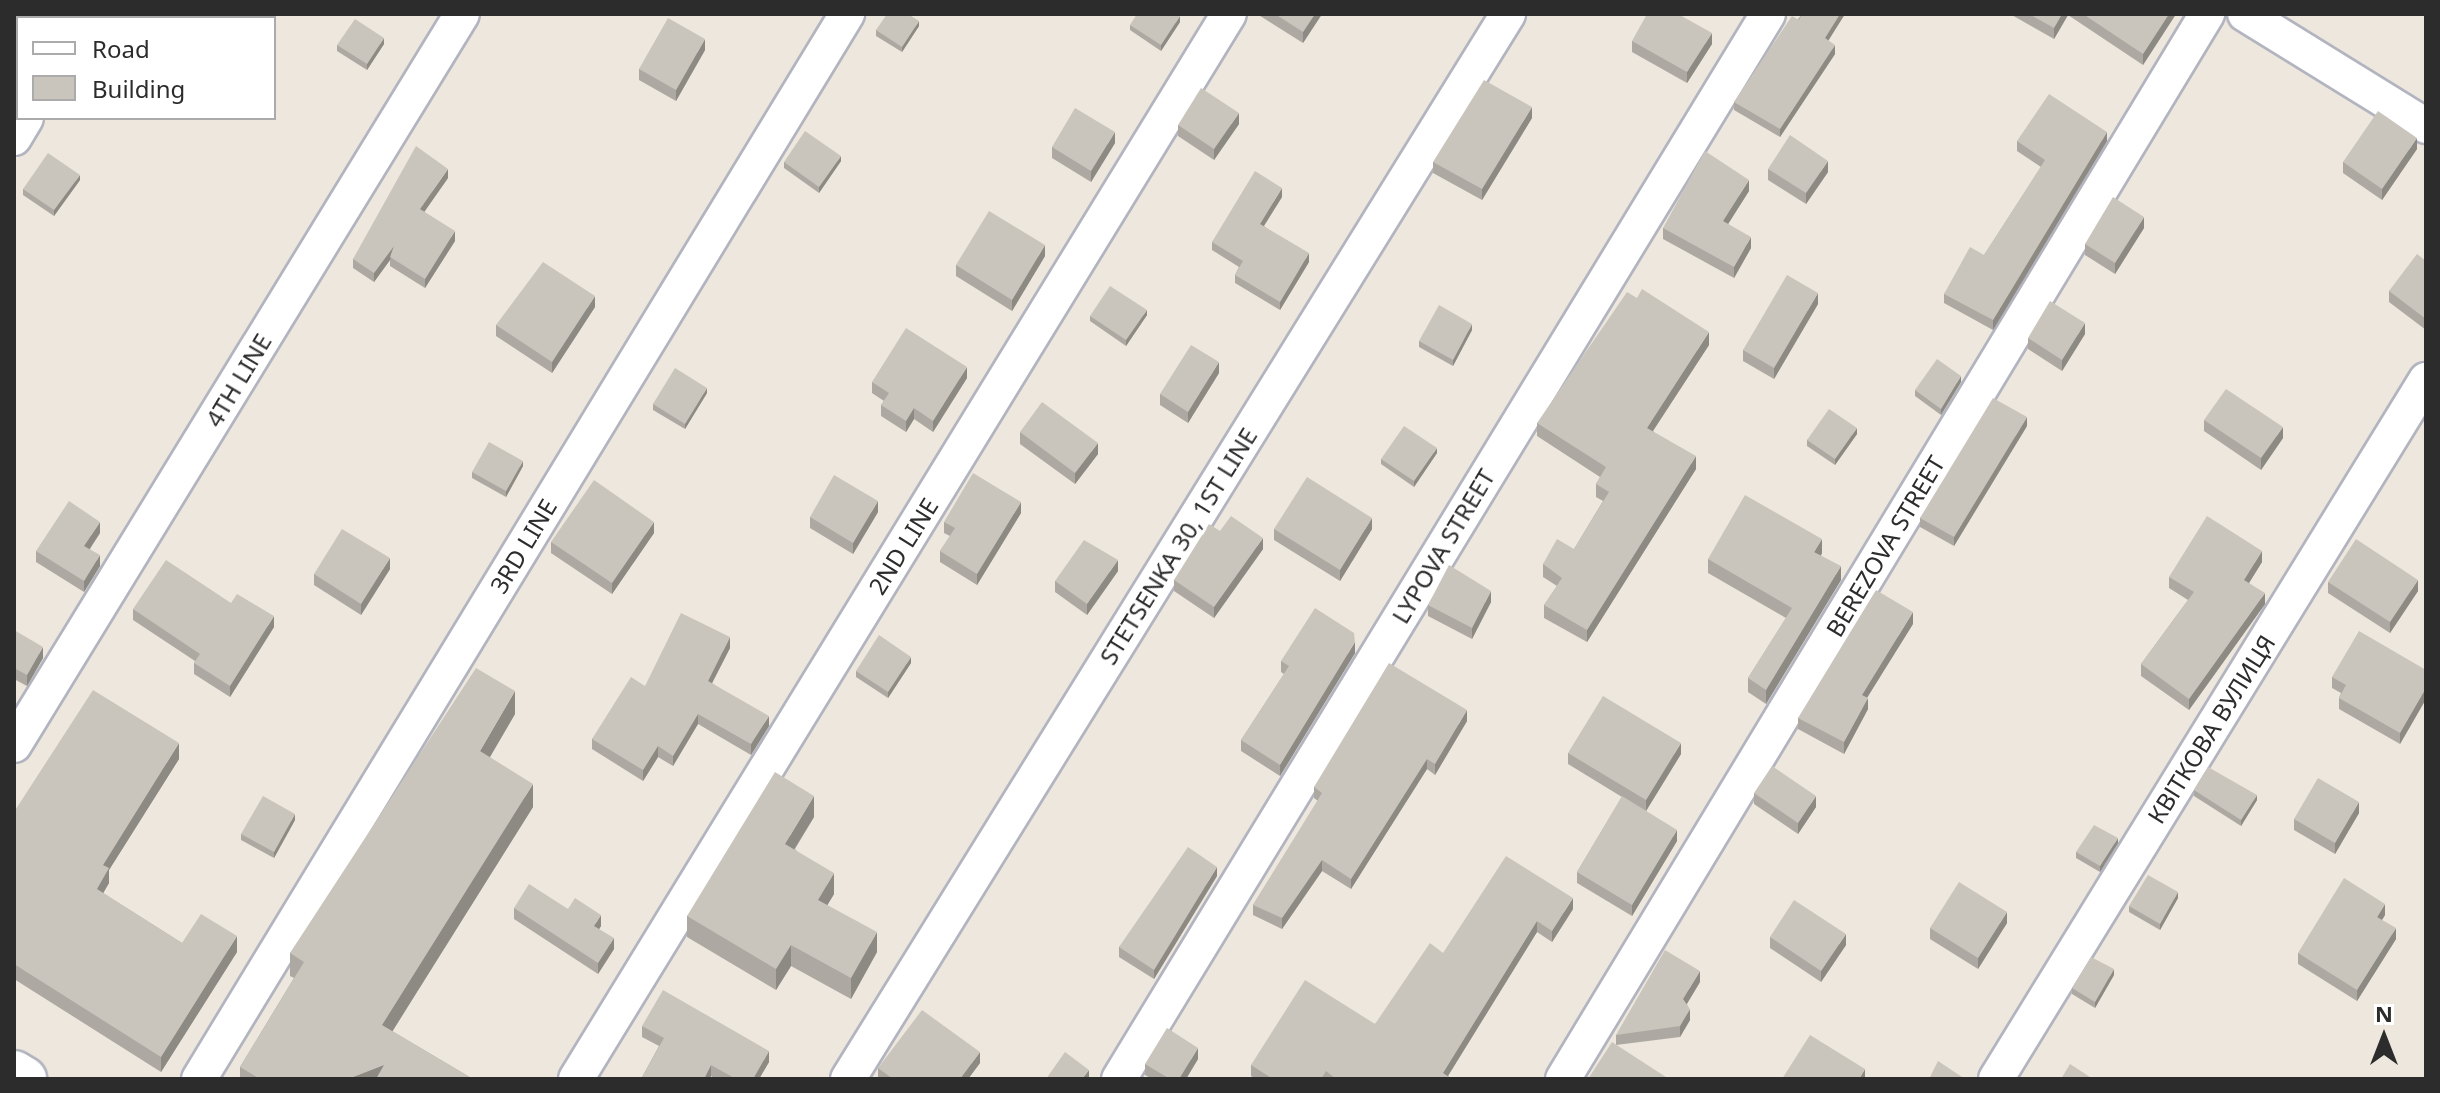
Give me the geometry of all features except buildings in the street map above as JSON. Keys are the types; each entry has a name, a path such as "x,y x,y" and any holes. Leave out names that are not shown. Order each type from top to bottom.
{"main road":[{"path":"14,1073 24,1079"}],"street":[{"name":"4TH LINE","path":"14,745 462,14"},
{"name":"3RD LINE","path":"199,1079 847,14"},
{"name":"2ND LINE","path":"576,1079 1229,14"},
{"name":"STETSENKA 30, 1ST LINE","path":"848,1079 1508,14"},
{"name":"LYPOVA STREET","path":"1119,1079 1768,14"},
{"name":"BEREZOVA STREET","path":"1563,1079 2207,14"},
{"path":"2245,14 2426,126"},
{"path":"14,138 25,120"},
{"name":"КВІТКОВА ВУЛИЦЯ","path":"1996,1079 2426,380"}]}
